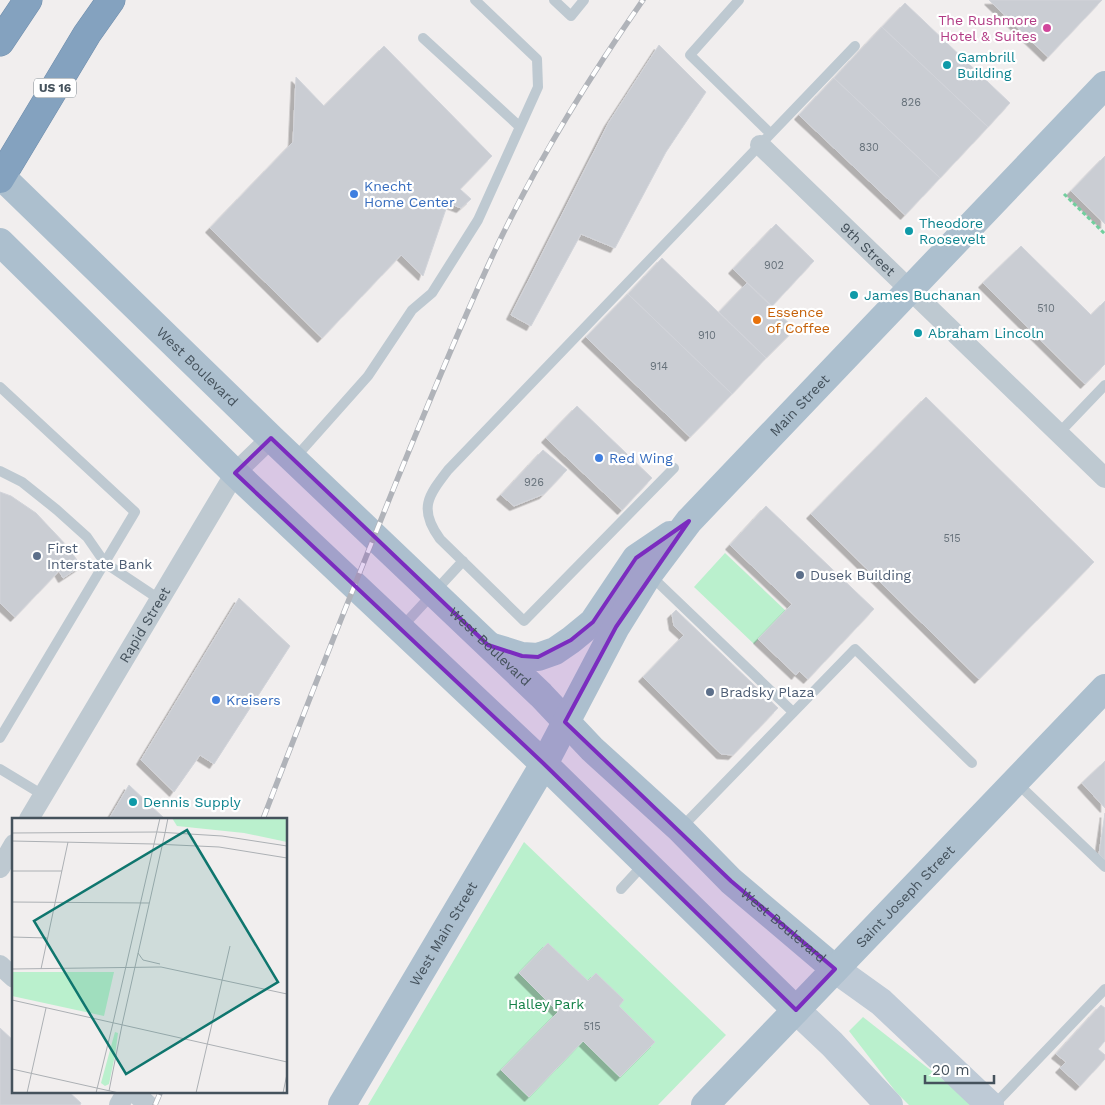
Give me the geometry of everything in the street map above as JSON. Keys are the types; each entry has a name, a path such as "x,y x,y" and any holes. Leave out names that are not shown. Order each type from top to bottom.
{"highway":[{"path":"0,42 28,0"},
{"name":"US 16","path":"1,177 110,0"}],"main road":[{"name":"Main Street","path":"544,764 616,627 649,574 689,521 1105,85"},
{"name":"West Boulevard","path":"1,177 540,695 592,749 680,829 731,881 835,969"},
{"path":"0,242 235,473 544,764 796,1010"},
{"path":"488,645 522,656 538,657 554,651 593,622 636,558 689,521"},
{"name":"Saint Joseph Street","path":"705,1105 1105,688"},
{"name":"West Main Street","path":"342,1105 544,764"}],"street":[{"name":"9th Street","path":"765,139 911,290 1105,478"},
{"name":"Rapid Street","path":"30,818 235,473 271,438"},
{"path":"0,868 12,847"},
{"path":"0,965 12,976"},
{"name":"West Boulevard","path":"835,969 880,1002 990,1105"},
{"path":"796,1010 832,1044 889,1105"},
{"path":"118,1105 126,1092"},
{"path":"133,1092 148,1105"}],"lane":[{"path":"294,459 368,376 412,310 432,293 478,220 538,87 537,59 475,0"},
{"path":"554,0 571,16 584,0"},
{"path":"739,0 690,55 765,139"},
{"path":"422,38 520,127"},
{"path":"674,468 524,621 440,538 431,526 427,514 429,499 448,470 855,46"},
{"path":"1059,433 1105,385"},
{"path":"0,387 136,512 0,738"},
{"path":"0,471 22,482 57,510 87,537 105,563 159,598"},
{"path":"400,629 463,561"},
{"path":"649,574 793,712"},
{"path":"680,829 855,649 972,762"},
{"path":"0,769 43,795"},
{"path":"1015,782 1105,867"},
{"path":"621,889 645,863"},
{"path":"994,1105 1105,988"}],"path":[{"path":"1064,194 1105,234"}],"highlighted area":[{"path":"271,438 488,645 522,656 538,657 571,640 593,622 636,558 689,521 616,627 565,722 731,881 835,969 796,1010 544,764 235,473"}],"green space":[{"path":"725,553 786,611 754,644 694,587"},
{"name":"Halley Park","path":"524,842 726,1035 658,1105 368,1105"},
{"path":"863,1017 975,1105 909,1105 896,1092 849,1031"}],"building":[{"name":"The Rushmore Hotel & Suites","path":"989,0 1102,0 1048,57"},
{"name":"Gambrill Building","path":"905,3 1010,103 988,127 882,27"},
{"path":"882,27 988,127 940,178 834,78"},
{"path":"659,45 706,92 666,152 615,248 581,234 531,326 511,315 609,122"},
{"name":"Knecht Home Center","path":"384,46 492,156 460,189 471,199 461,208 448,203 423,276 401,255 322,338 210,228 293,142 296,77 324,106"},
{"path":"834,78 940,178 905,215 799,115"},
{"path":"1105,156 1105,224 1071,191"},
{"path":"776,224 814,261 772,306 733,269"},
{"path":"1021,246 1091,315 1105,301 1105,364 1085,384 983,283"},
{"path":"662,258 766,358 732,394 628,294"},
{"name":"Essence of Coffee","path":"747,283 795,329 766,358 719,312"},
{"path":"628,294 732,394 690,437 586,337"},
{"path":"926,397 1094,562 979,679 811,514"},
{"name":"Red Wing","path":"577,406 652,478 622,510 546,438"},
{"path":"543,450 567,470 544,494 514,506 501,495"},
{"name":"First Interstate Bank","path":"0,492 11,496 36,513 68,547 81,566 63,578 59,571 15,617 0,603"},
{"name":"Dusek Building","path":"766,506 874,609 808,679 799,671 796,675 758,639 792,604 730,545"},
{"name":"Kreisers","path":"239,598 290,646 214,764 200,755 174,792 141,760"},
{"name":"Bradsky Plaza","path":"676,610 778,708 733,755 721,754 643,677 684,635 674,626 672,614"},
{"path":"1105,761 1105,808 1082,783"},
{"name":"Dennis Supply","path":"129,785 164,818 110,818"},
{"path":"1105,813 1105,860 1099,854"},
{"path":"548,943 588,981 596,973 624,1000 619,1006 655,1042 620,1077 583,1041 529,1097 501,1070 558,1012 519,973"},
{"path":"1101,1005 1105,1008 1105,1041 1098,1049 1105,1055 1105,1059 1080,1086 1060,1068 1066,1062 1056,1054"},
{"path":"0,1028 12,1039 12,1092 69,1092 81,1103 80,1105 0,1105"}],"railway":[{"path":"263,818 395,485 491,259 524,192 561,126 643,0"},
{"path":"155,1105 161,1092"}],"place":[{"name":"The Rushmore Hotel & Suites","path":"1047,28"},
{"name":"Gambrill Building","path":"947,65"},
{"name":"Knecht Home Center","path":"354,194"},
{"name":"Theodore Roosevelt","path":"909,231"},
{"name":"James Buchanan","path":"854,295"},
{"name":"Essence of Coffee","path":"757,320"},
{"name":"Abraham Lincoln","path":"918,333"},
{"name":"Red Wing","path":"599,458"},
{"name":"First Interstate Bank","path":"37,556"},
{"name":"Dusek Building","path":"800,575"},
{"name":"Bradsky Plaza","path":"710,692"},
{"name":"Kreisers","path":"216,700"},
{"name":"Dennis Supply","path":"133,802"}]}
